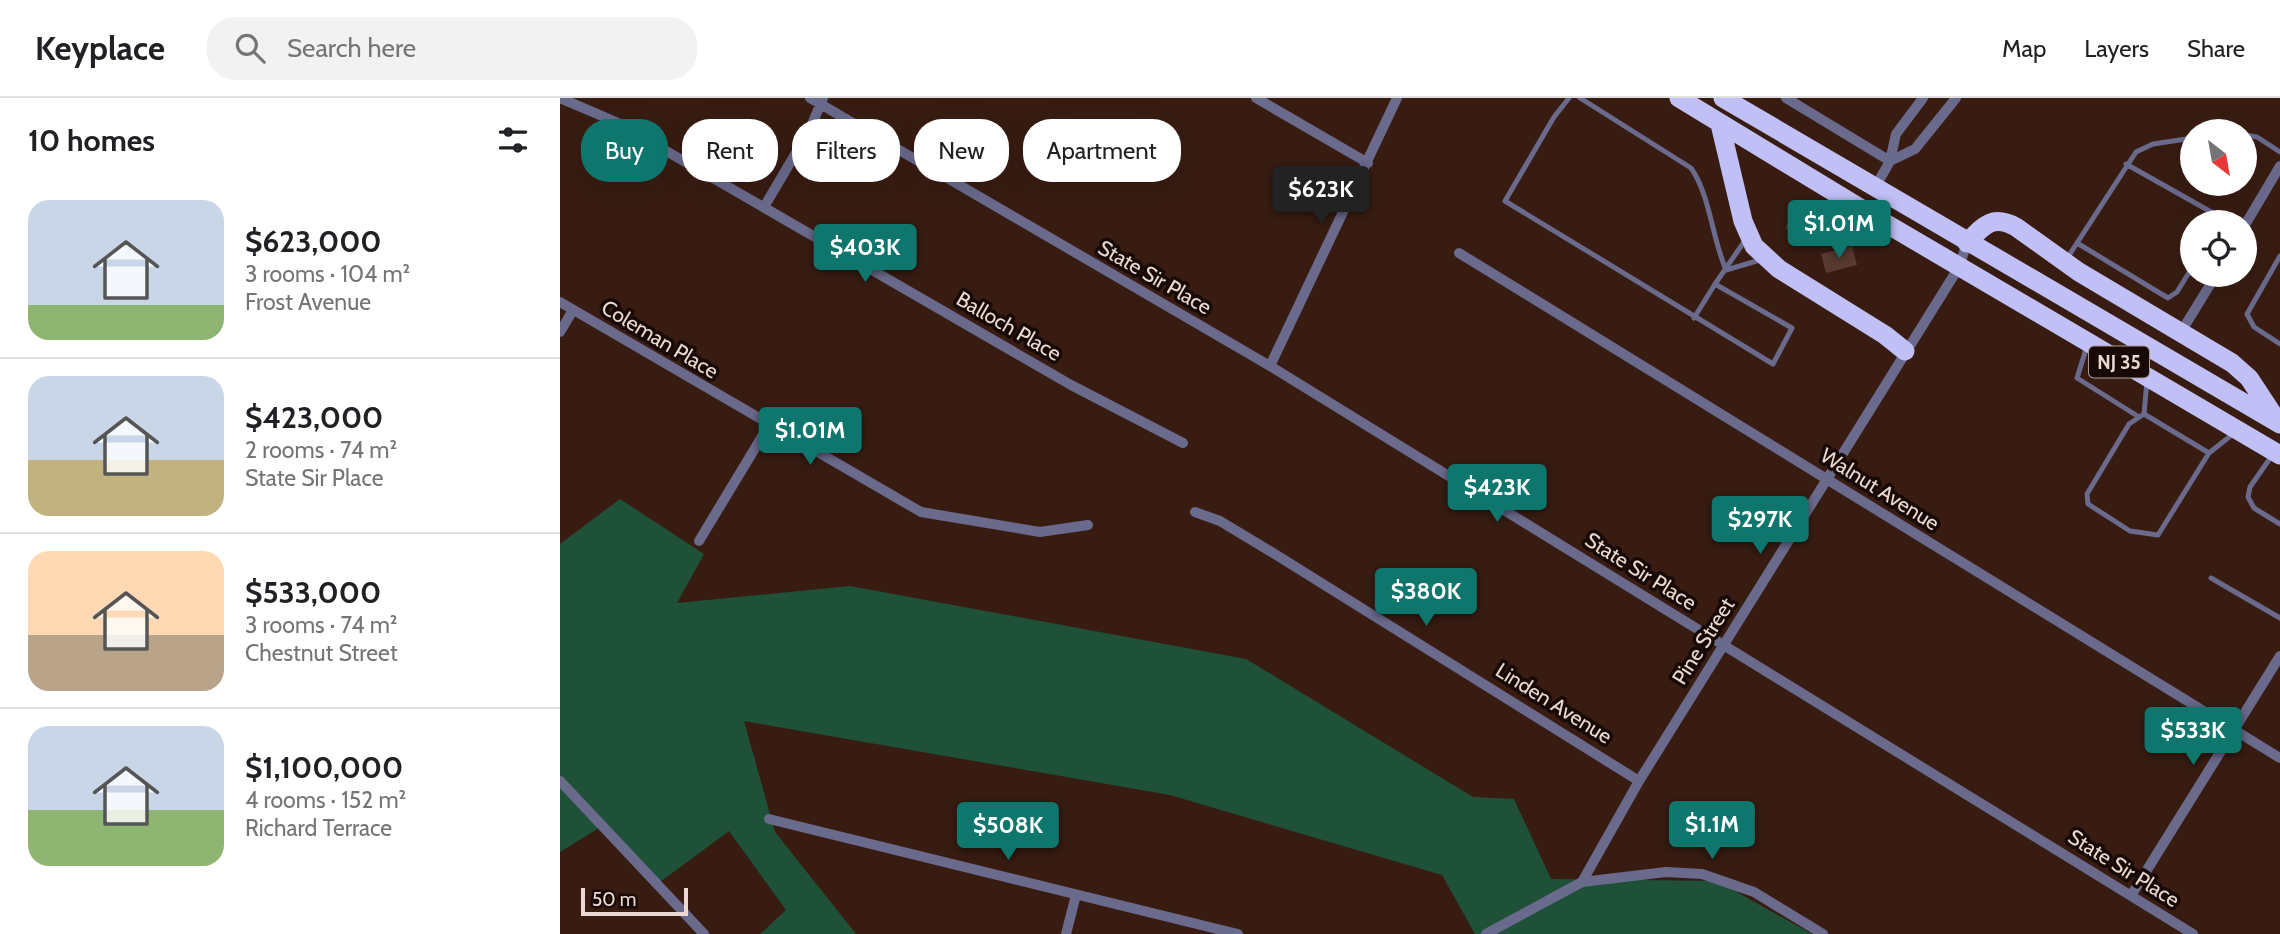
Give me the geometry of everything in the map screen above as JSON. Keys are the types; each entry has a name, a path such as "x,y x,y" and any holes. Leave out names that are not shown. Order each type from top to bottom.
{"highway":[{"name":"NJ 35","path":"1679,98 2277,454"},
{"name":"NJ 35","path":"1723,98 2279,423"},
{"path":"1720,124 1749,235 1766,258 1905,351"},
{"path":"1967,243 1992,222 2005,220 2065,262 2181,332 2249,378 2279,423"}],"street":[{"name":"Balloch Place","path":"560,98 616,122 1071,385 1183,443"},
{"path":"1256,98 1368,163"},
{"path":"1270,366 1397,98"},
{"path":"1786,98 1890,161"},
{"path":"1876,187 1890,161 1896,134 1923,98"},
{"path":"1890,161 1915,149 1956,98"},
{"path":"764,207 810,129 818,100"},
{"name":"State Sir Place","path":"818,100 1270,366 2132,894 2180,930 2193,934"},
{"path":"2254,210 2280,166"},
{"name":"Pine Street","path":"1582,882 1639,781 1959,267 1967,243"},
{"name":"Walnut Avenue","path":"1459,253 2280,758"},
{"path":"2181,332 2209,287"},
{"name":"Coleman Place","path":"560,302 921,512 1040,532 1088,526"},
{"path":"560,332 573,310"},
{"path":"699,541 769,425"},
{"name":"Linden Avenue","path":"1195,512 1220,521 1279,556 1639,781"},
{"path":"2132,894 2280,656"},
{"path":"560,781 704,934"},
{"path":"769,819 1238,934"},
{"path":"1486,934 1535,910 1582,882 1643,873 1702,874 1754,892 1823,934"},
{"path":"1066,934 1076,895"}],"lane":[{"path":"1569,98 1554,117 1505,201 1773,364 1792,328 1715,284"},
{"path":"1580,98 1691,168 1701,187 1717,250 1726,270"},
{"path":"2258,138 2280,152"},
{"path":"2065,262 2136,152 2153,144 2180,140"},
{"path":"2126,164 2203,210"},
{"path":"1694,318 1749,235"},
{"path":"2077,243 2168,298 2181,287"},
{"path":"2280,256 2247,314 2254,327 2280,344"},
{"path":"1726,270 1766,258"},
{"path":"2088,343 2077,378 2209,453"},
{"path":"2147,378 2141,416 2129,424 2087,494 2088,504 2130,531 2158,535 2209,453 2238,430"},
{"path":"2277,454 2250,487 2248,497 2254,508 2280,524"},
{"path":"2211,578 2280,618"}],"green space":[{"path":"620,499 704,554 677,603 850,586 1246,659 1473,797 1514,799 1551,879 1717,881 1812,934 1475,934 1442,875 1170,795 744,721 775,832 856,934 760,934 786,910 729,831 656,885 602,826 560,852 560,544"}],"building":[{"path":"1803,199 1832,216 1814,246 1785,228"},
{"path":"1852,246 1857,265 1826,273 1821,254"}]}
